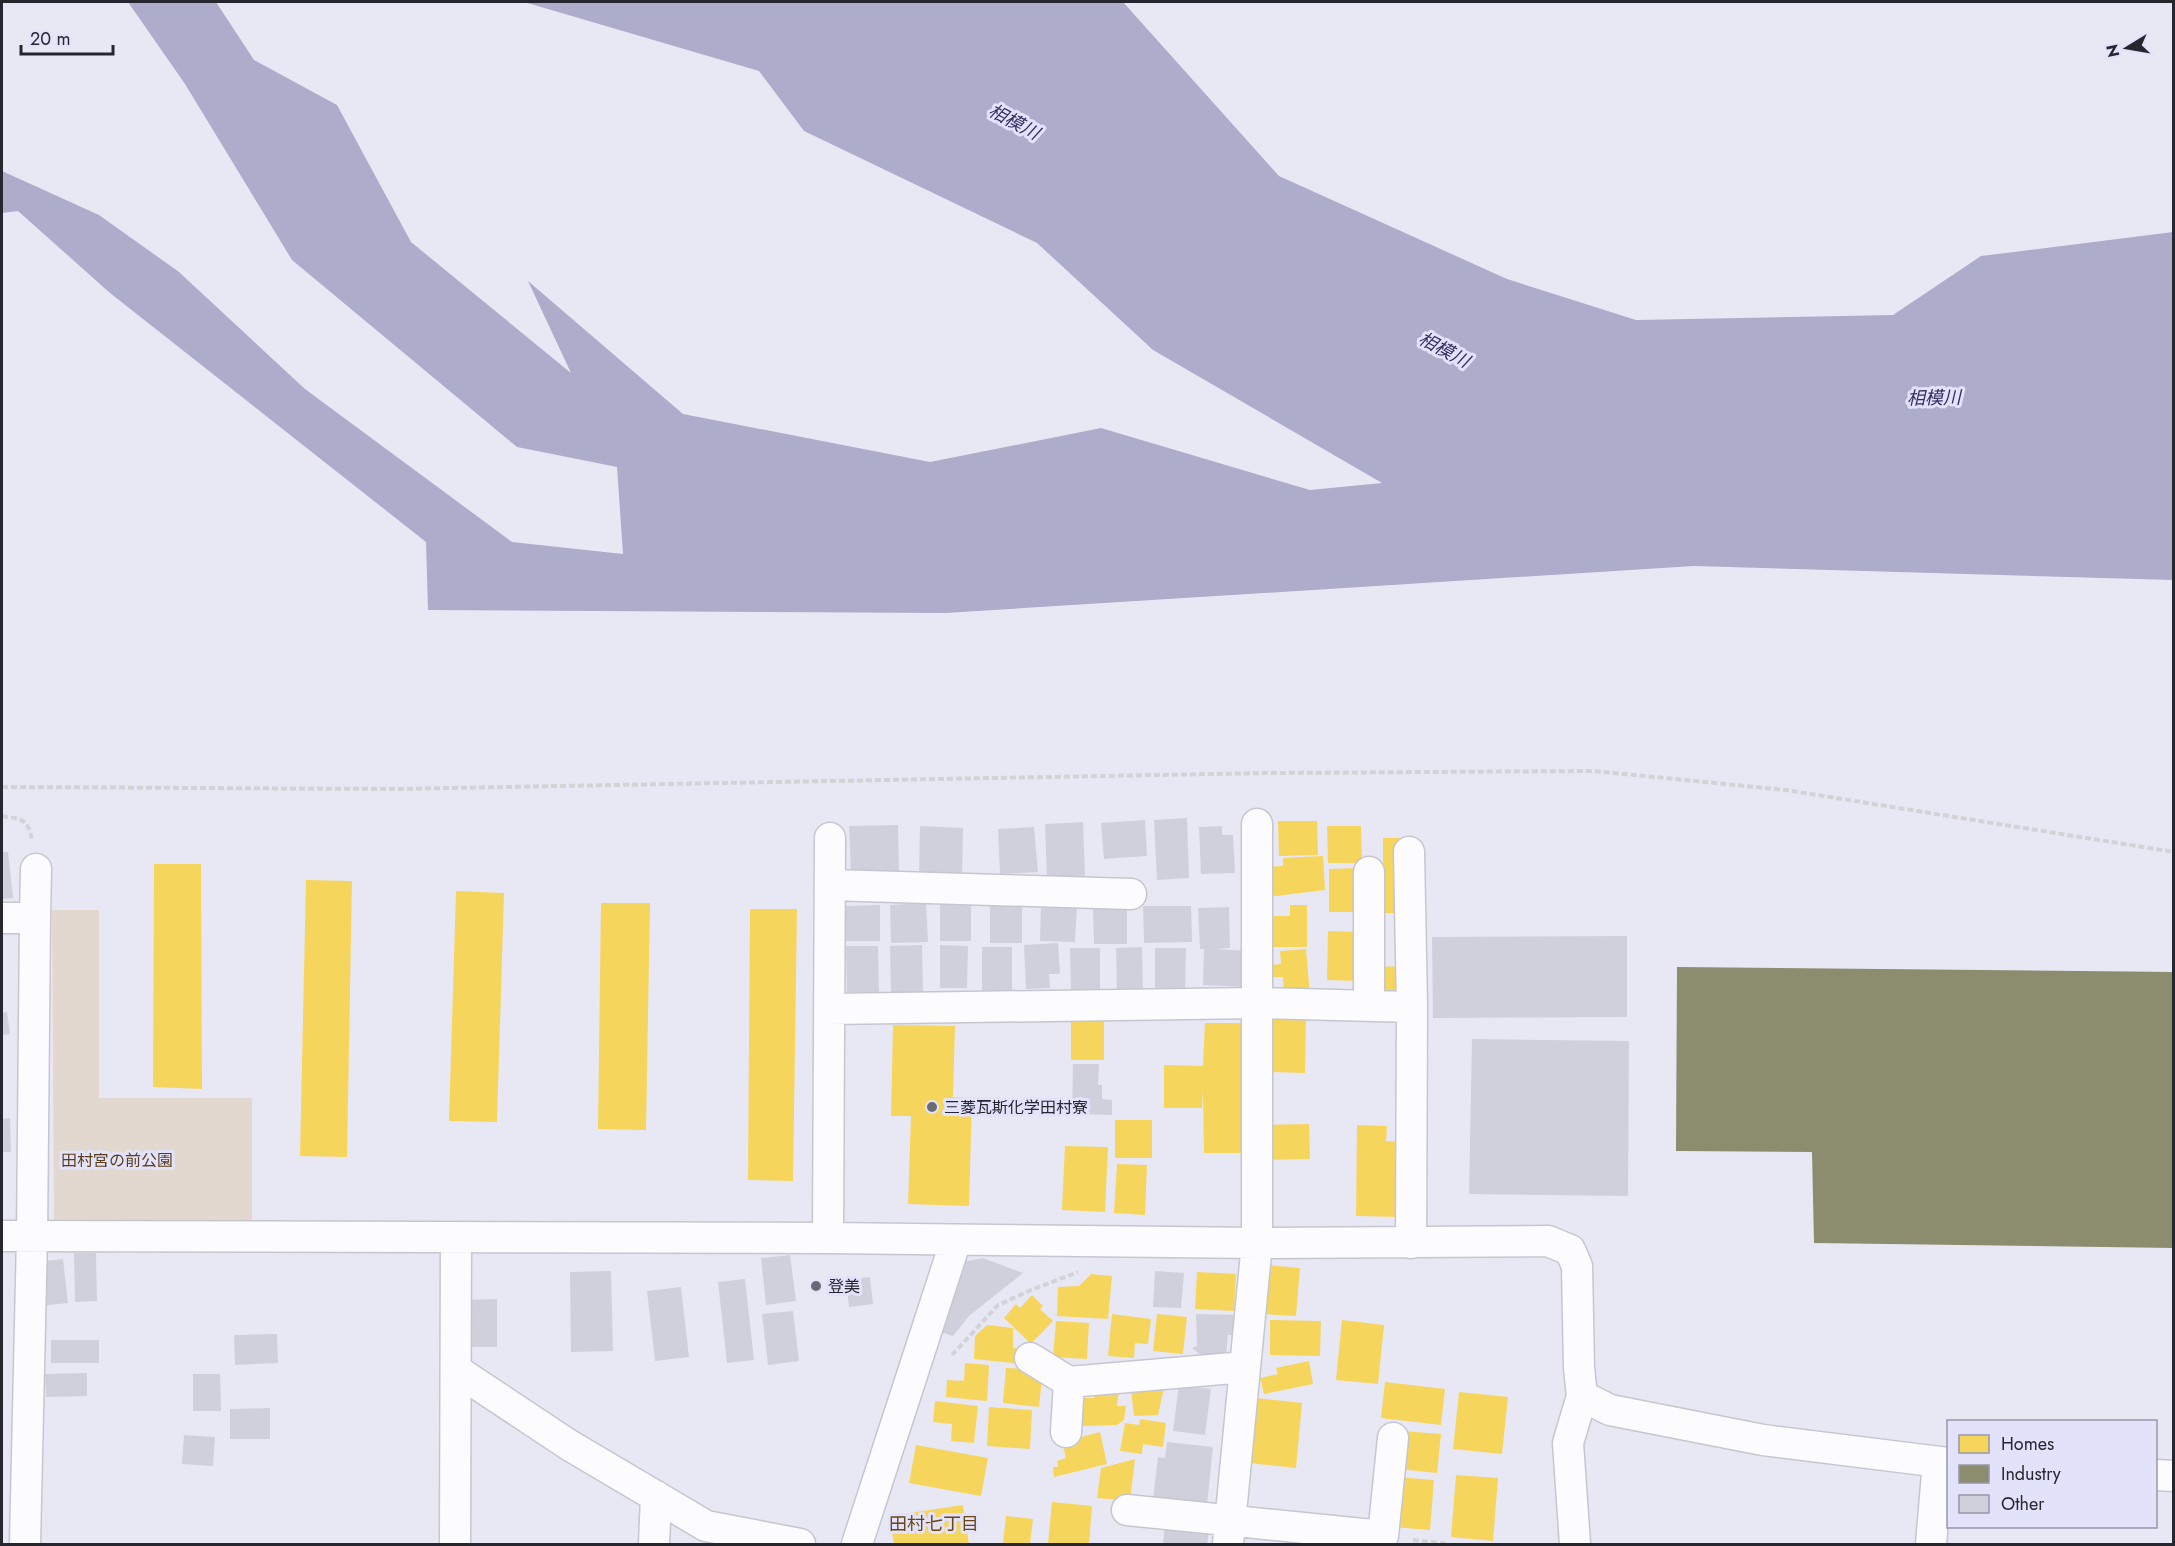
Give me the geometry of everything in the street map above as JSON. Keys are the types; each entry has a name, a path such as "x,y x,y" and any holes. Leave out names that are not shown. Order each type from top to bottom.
{"street":[{"path":"1230,1533 1257,1243 1257,824"},
{"path":"828,1239 830,838"},
{"path":"1408,852 1412,1007 1411,1243"},
{"path":"25,1545 32,1236 36,869"},
{"path":"1369,872 1369,1006"},
{"path":"830,885 1131,894"},
{"path":"2,918 35,918"},
{"path":"830,1009 1256,1003 1412,1007"},
{"path":"2,1236 1257,1243 1548,1241 1570,1250 1577,1266 1579,1368 1582,1396 1568,1443 1575,1545"},
{"path":"456,1238 456,1545"},
{"path":"857,1545 956,1240"},
{"path":"1030,1359 1069,1382 1245,1367"},
{"path":"456,1370 569,1445 656,1496 696,1533 706,1526 800,1545"},
{"path":"1066,1432 1069,1382"},
{"path":"1582,1396 1611,1410 1763,1440 1943,1462 1930,1545"},
{"path":"1127,1510 1230,1533 1383,1536 1393,1438"},
{"path":"2157,1475 2174,1476"},
{"path":"654,1545 656,1496"}],"path":[{"path":"2,787 396,789 1231,774 1594,771 1786,790 2174,852"},
{"path":"2,816 19,819 26,822 30,828 36,869"}],"green space":[{"name":"田村宮の前公園","path":"52,910 99,910 99,1098 252,1098 252,1222 54,1223"}],"water":[{"name":"相模川","path":"128,2 216,2 254,60 337,105 411,242 571,373 528,281 683,414 930,462 1101,428 1310,490 1382,483 1153,350 1037,243 804,131 759,71 524,2 1123,2 1279,176 1507,279 1636,320 1893,315 1981,256 2173,232 2173,580 1694,566 946,613 428,610 426,542 110,293 18,211 2,213 2,171 99,215 179,272 305,389 512,542 623,554 617,467 517,447 292,260 185,84"}],"building: Homes":[{"path":"1278,821 1317,821 1318,855 1279,856"},
{"path":"1327,826 1361,826 1362,863 1328,863"},
{"path":"1383,838 1402,838 1402,913 1383,913"},
{"path":"1323,856 1325,890 1268,897 1264,867 1283,866 1283,858"},
{"path":"154,864 201,864 202,1089 153,1087"},
{"path":"1357,868 1358,912 1329,912 1329,869"},
{"path":"306,880 352,881 347,1157 300,1156"},
{"path":"456,891 504,893 497,1122 449,1121"},
{"path":"601,903 650,903 646,1130 598,1129"},
{"path":"1290,905 1307,905 1307,947 1272,947 1272,916 1290,916"},
{"path":"750,909 797,909 793,1181 748,1180"},
{"path":"1328,931 1359,932 1357,981 1327,980"},
{"path":"1306,949 1310,995 1284,997 1283,977 1272,977 1272,965 1281,964 1280,951"},
{"path":"1402,966 1402,996 1381,996 1381,967"},
{"path":"1269,1016 1306,1016 1305,1073 1268,1072"},
{"path":"1071,1020 1104,1020 1104,1060 1071,1060"},
{"path":"1205,1023 1245,1023 1244,1153 1204,1153 1203,1090 1202,1108 1164,1108 1164,1065 1203,1066"},
{"name":"三菱瓦斯化学田村寮","path":"893,1025 955,1026 953,1097 972,1098 969,1206 908,1204 911,1116 891,1116"},
{"path":"1115,1120 1152,1120 1152,1158 1115,1158"},
{"path":"1309,1124 1310,1159 1264,1160 1263,1125"},
{"path":"1357,1125 1387,1126 1386,1141 1403,1142 1401,1217 1356,1216"},
{"path":"1065,1146 1108,1147 1105,1212 1062,1210"},
{"path":"1117,1164 1147,1165 1145,1215 1114,1213"},
{"path":"1266,1265 1300,1268 1296,1316 1262,1314"},
{"path":"1197,1272 1236,1274 1234,1311 1195,1309"},
{"path":"1091,1274 1112,1276 1108,1319 1057,1316 1058,1287 1079,1286"},
{"path":"1032,1295 1043,1306 1040,1309 1053,1321 1031,1344 1004,1318 1016,1304 1020,1308"},
{"path":"1112,1314 1151,1319 1148,1344 1135,1343 1134,1358 1108,1356"},
{"path":"1157,1314 1187,1317 1183,1354 1153,1351"},
{"path":"1270,1320 1321,1321 1320,1356 1270,1355"},
{"path":"1342,1320 1384,1325 1378,1384 1336,1380"},
{"path":"1056,1321 1089,1323 1087,1359 1053,1357"},
{"path":"987,1325 1013,1328 1013,1348 1026,1349 1024,1364 974,1359 975,1336"},
{"path":"1309,1361 1313,1384 1264,1394 1260,1378 1278,1374 1276,1368"},
{"path":"965,1363 989,1365 987,1401 946,1397 947,1380 964,1381"},
{"path":"1006,1368 1027,1369 1027,1375 1042,1377 1039,1407 1003,1403"},
{"path":"1385,1382 1445,1389 1441,1425 1381,1418"},
{"path":"1096,1387 1119,1389 1117,1406 1126,1406 1124,1420 1117,1425 1082,1426 1083,1398 1094,1398"},
{"path":"1164,1388 1158,1415 1134,1416 1131,1390"},
{"path":"1459,1392 1508,1397 1502,1454 1453,1449"},
{"path":"1256,1398 1302,1403 1296,1468 1250,1463"},
{"path":"935,1401 978,1406 974,1443 951,1441 952,1424 933,1422"},
{"path":"989,1407 1032,1410 1030,1449 987,1446"},
{"path":"1140,1419 1166,1423 1163,1447 1143,1444 1142,1454 1120,1451 1125,1423 1139,1425"},
{"path":"1403,1431 1441,1434 1437,1473 1399,1469"},
{"path":"1100,1432 1107,1464 1054,1477 1053,1467 1058,1467 1057,1461 1066,1458 1062,1442"},
{"path":"916,1445 988,1458 981,1496 909,1483"},
{"path":"1135,1459 1130,1501 1097,1498 1101,1468"},
{"path":"1456,1475 1498,1478 1493,1541 1451,1537"},
{"path":"1397,1477 1434,1480 1430,1530 1393,1527"},
{"path":"1052,1502 1092,1506 1089,1544 1048,1544"},
{"path":"963,1505 969,1544 894,1544 889,1516"},
{"path":"1006,1516 1033,1519 1030,1544 1003,1544"}],"building: Industry":[{"path":"1677,967 2174,972 2174,1248 1814,1243 1812,1152 1676,1151"}],"building: Other":[{"path":"1187,818 1189,878 1157,880 1154,820"},
{"path":"1145,820 1147,856 1104,859 1101,823"},
{"path":"1083,822 1085,876 1047,878 1045,824"},
{"path":"898,825 899,872 851,873 849,826"},
{"path":"920,826 963,828 962,877 919,875"},
{"path":"1222,826 1222,835 1233,835 1235,873 1201,874 1199,827"},
{"path":"1034,827 1038,872 1000,874 998,829"},
{"path":"2,852 8,852 13,898 2,899"},
{"path":"926,903 928,942 891,943 890,905"},
{"path":"940,903 971,903 971,941 940,941"},
{"path":"990,903 1022,903 1022,943 990,943"},
{"path":"880,905 880,941 845,941 845,906"},
{"path":"1041,905 1077,906 1075,942 1040,941"},
{"path":"1143,906 1191,906 1192,942 1144,943"},
{"path":"1229,907 1230,948 1216,949 1248,951 1246,987 1203,985 1204,949 1200,949 1198,908"},
{"path":"1127,908 1127,944 1094,944 1093,909"},
{"path":"1627,936 1627,1017 1433,1018 1432,937"},
{"path":"1058,943 1060,974 1049,974 1050,988 1026,989 1024,945"},
{"path":"922,945 923,992 891,993 890,946"},
{"path":"940,945 968,946 967,988 940,988"},
{"path":"846,946 878,946 879,992 847,992"},
{"path":"982,947 1012,947 1012,993 982,993"},
{"path":"1142,947 1143,992 1117,992 1116,948"},
{"path":"1070,948 1100,948 1100,991 1071,992"},
{"path":"1155,948 1186,948 1185,994 1155,994"},
{"path":"7,1012 10,1034 2,1035 2,1013"},
{"path":"1472,1039 1629,1041 1628,1196 1469,1194"},
{"path":"1073,1064 1099,1064 1098,1085 1102,1085 1102,1099 1112,1100 1112,1115 1072,1114"},
{"path":"10,1118 11,1152 2,1152 2,1119"},
{"path":"74,1253 96,1253 97,1301 75,1302"},
{"path":"790,1255 796,1301 766,1305 761,1258"},
{"path":"983,1258 1023,1273 969,1316 953,1336 938,1331 962,1262"},
{"path":"63,1259 68,1303 40,1306 35,1262"},
{"path":"611,1271 613,1351 571,1352 570,1272"},
{"path":"1155,1271 1184,1273 1181,1308 1153,1307"},
{"path":"870,1277 873,1304 849,1307 846,1280"},
{"path":"745,1279 754,1360 727,1363 718,1282"},
{"path":"681,1287 689,1357 655,1361 647,1291"},
{"path":"497,1299 497,1347 466,1347 466,1300"},
{"path":"793,1311 799,1361 768,1365 762,1314"},
{"path":"1196,1314 1239,1315 1238,1335 1228,1335 1226,1355 1201,1355 1192,1348 1197,1346"},
{"path":"277,1334 278,1363 235,1365 234,1335"},
{"path":"51,1340 99,1340 99,1363 51,1363"},
{"path":"87,1373 87,1396 46,1397 45,1374"},
{"path":"193,1374 220,1374 221,1411 193,1411"},
{"path":"1179,1385 1211,1389 1205,1435 1173,1431"},
{"path":"270,1408 270,1439 230,1439 230,1409"},
{"path":"184,1435 215,1437 213,1466 182,1464"},
{"path":"1167,1442 1213,1447 1207,1505 1153,1499 1158,1457 1165,1458"},
{"path":"1165,1524 1209,1531 1207,1544 1163,1544"}],"place":[{"name":"三菱瓦斯化学田村寮","path":"932,1107"},
{"name":"登美","path":"816,1286"}],"district":[{"name":"田村七丁目","path":"934,1524"}]}
